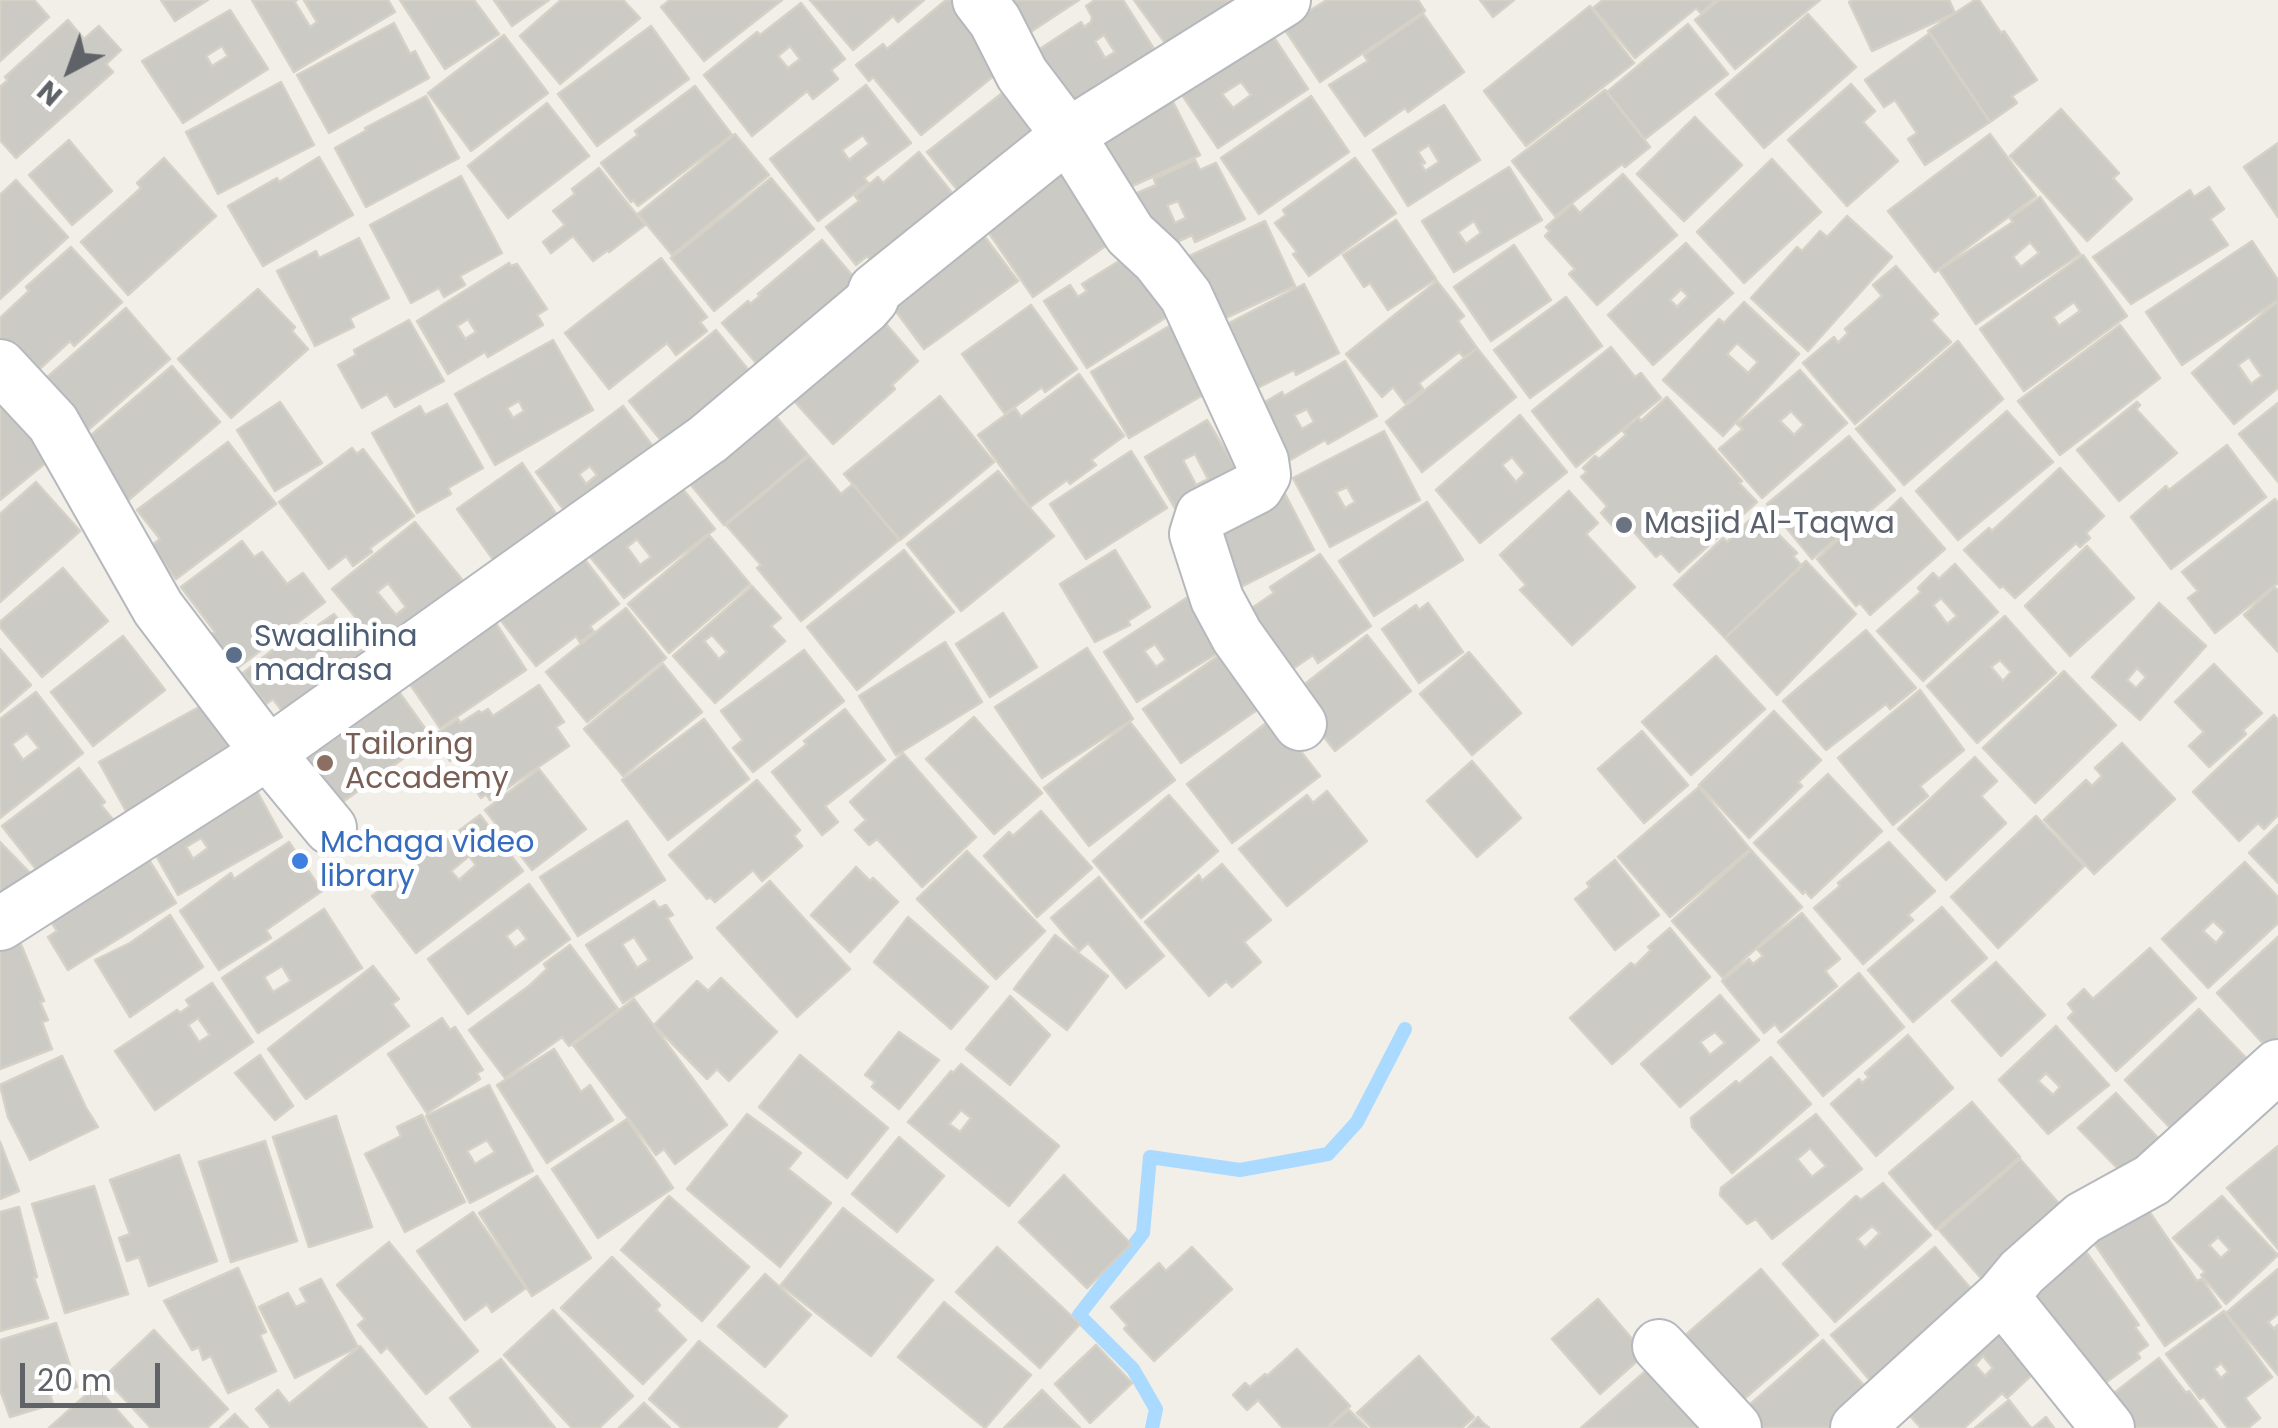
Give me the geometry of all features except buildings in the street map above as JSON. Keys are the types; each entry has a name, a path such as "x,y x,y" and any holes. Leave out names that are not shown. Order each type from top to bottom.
{"street":[{"path":"980,0 1022,74 1068,135 1130,234 1158,260 1186,296 1262,461 1264,475 1257,487 1202,515 1196,534 1217,600 1237,636 1300,724"},
{"path":"0,924 268,754 708,439 865,307 875,290 1068,135 1284,0"},
{"path":"0,366 53,423 158,608 268,754 330,828"},
{"path":"1857,1428 2083,1218 2152,1180 2278,1066"},
{"path":"2002,1296 2108,1428"},
{"path":"1659,1346 1735,1428"}],"waterway":[{"path":"1152,1428 1156,1409 1133,1369 1079,1315 1143,1233 1150,1157 1240,1170 1328,1154 1357,1122 1405,1029"}],"place":[{"name":"Masjid Al-Taqwa","path":"1624,525"},
{"name":"Swaalihina madrasa","path":"234,655"},
{"name":"Tailoring Accademy","path":"325,763"},
{"name":"Mchaga video library","path":"300,861"}]}
